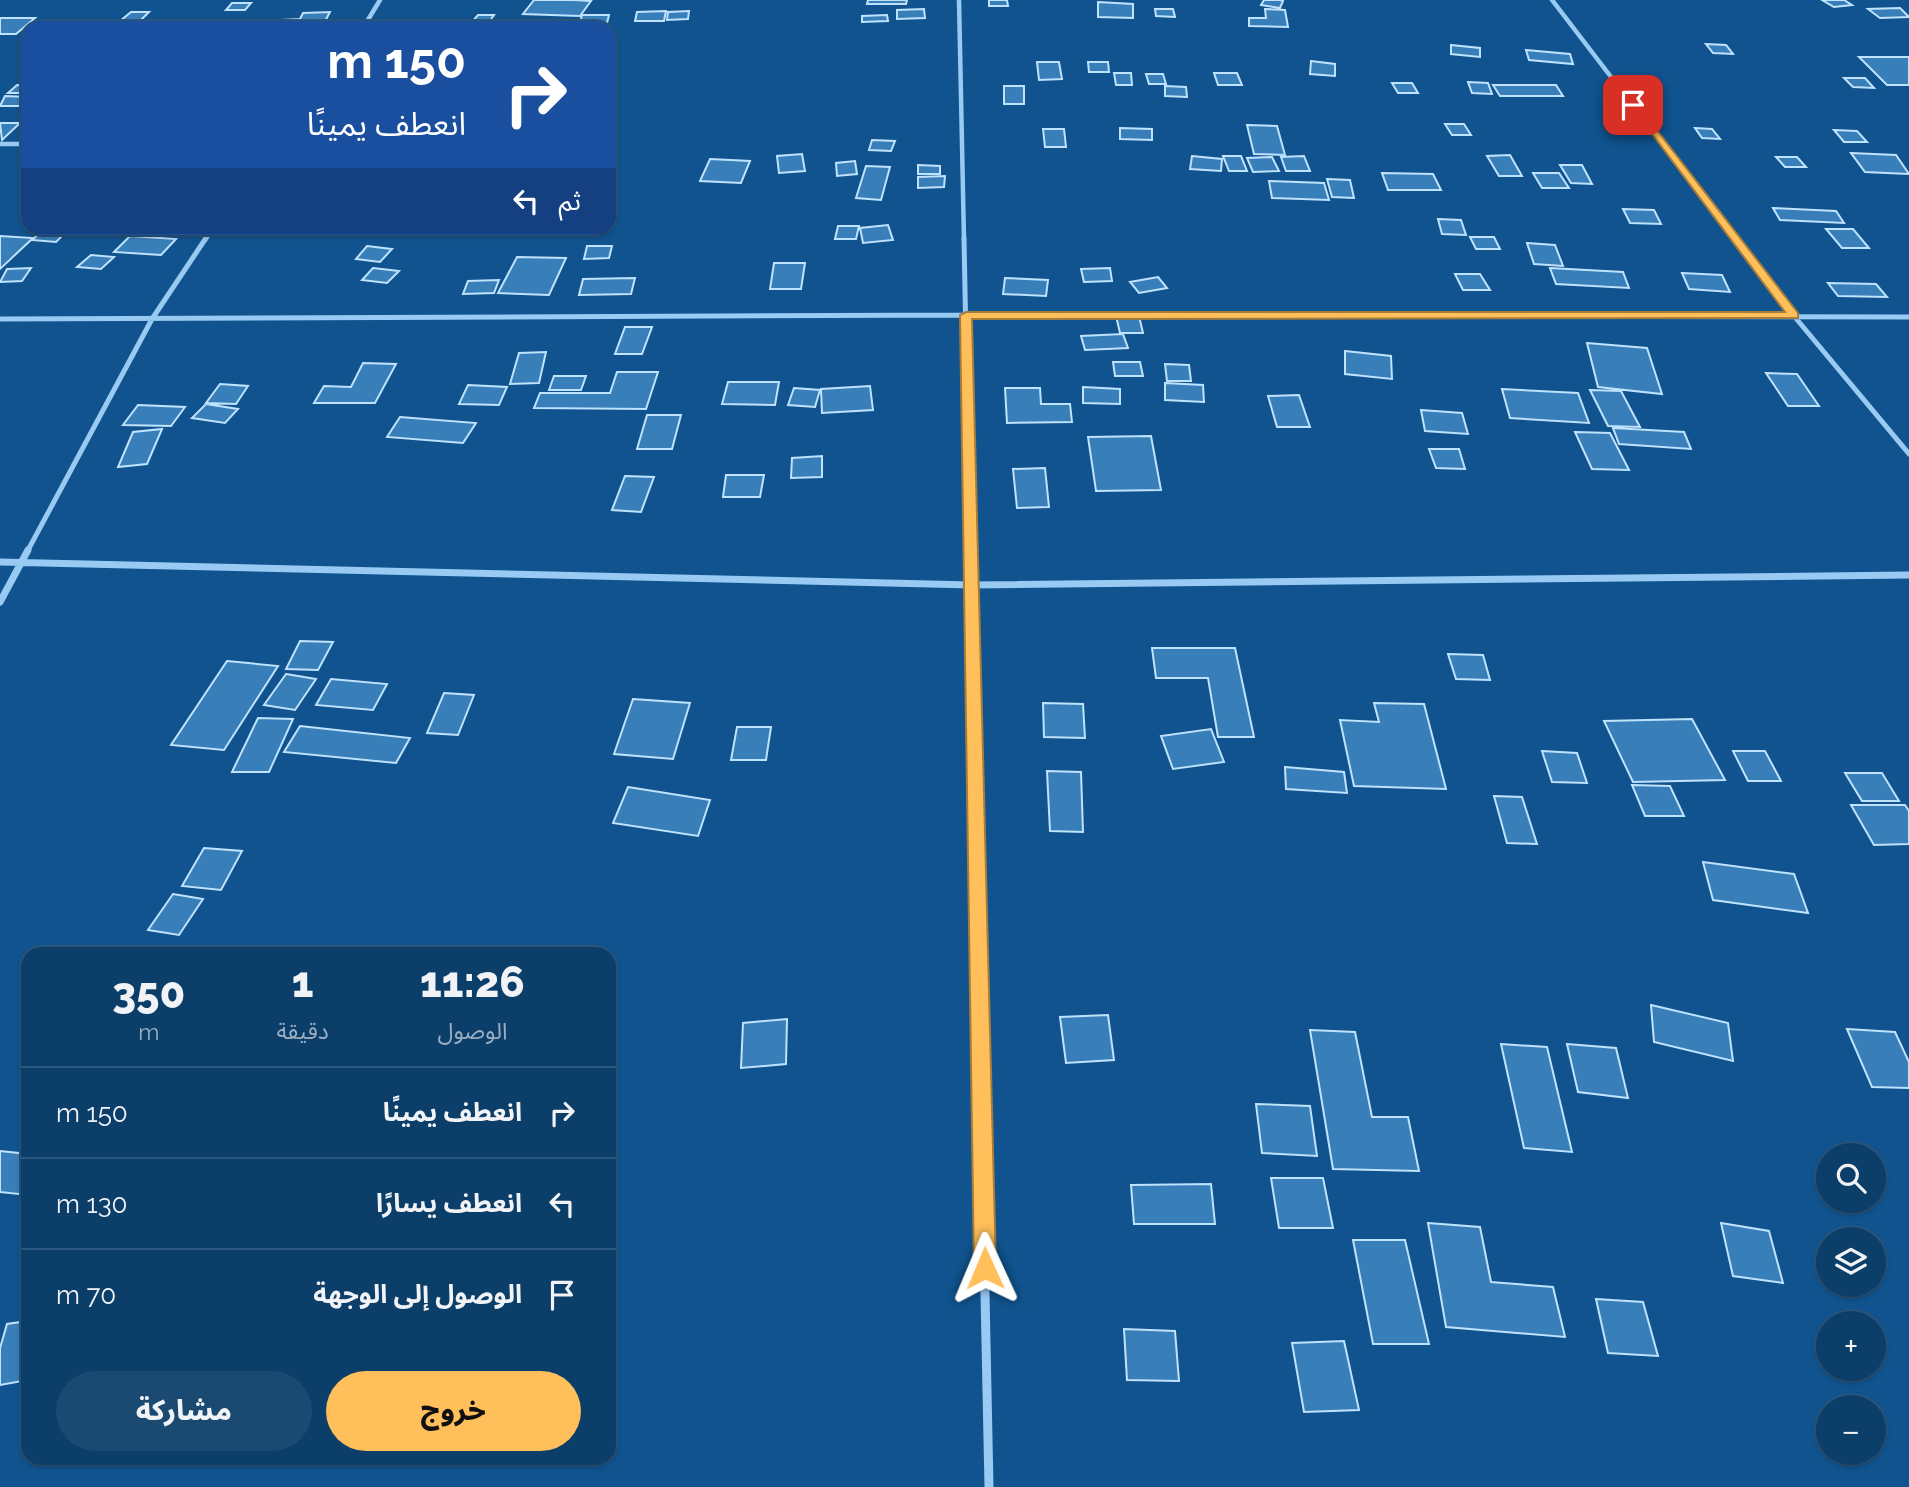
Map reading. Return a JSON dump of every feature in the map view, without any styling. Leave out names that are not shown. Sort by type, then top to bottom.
[{"type":"street","points":[[367,21],[380,0]]},
{"type":"street","points":[[959,0],[989,1487]]},
{"type":"street","points":[[1552,0],[1794,316],[1909,454]]},
{"type":"street","points":[[0,144],[21,144]]},
{"type":"street","points":[[0,602],[152,319],[208,235]]},
{"type":"street","points":[[0,320],[966,315],[1909,317]]},
{"type":"street","points":[[0,562],[972,585],[1909,575]]},
{"type":"building","points":[[534,0],[591,1],[580,16],[523,14]]},
{"type":"building","points":[[868,0],[907,0],[906,4],[867,4]]},
{"type":"building","points":[[989,0],[1007,0],[1008,6],[989,6]]},
{"type":"building","points":[[1264,0],[1283,1],[1280,8],[1261,5]]},
{"type":"building","points":[[1822,0],[1844,0],[1852,5],[1834,7]]},
{"type":"building","points":[[1098,2],[1133,4],[1133,18],[1098,17]]},
{"type":"building","points":[[232,3],[251,3],[245,10],[226,10]]},
{"type":"building","points":[[1900,8],[1909,17],[1880,18],[1868,9]]},
{"type":"building","points":[[924,9],[925,18],[897,19],[897,10]]},
{"type":"building","points":[[1155,9],[1173,9],[1175,17],[1156,16]]},
{"type":"building","points":[[1265,9],[1285,10],[1288,27],[1249,26],[1249,18],[1266,18]]},
{"type":"building","points":[[666,11],[664,21],[635,21],[637,12]]},
{"type":"building","points":[[689,11],[688,19],[667,20],[668,12]]},
{"type":"building","points":[[131,12],[149,12],[140,21],[120,21]]},
{"type":"building","points":[[330,12],[325,21],[262,21],[300,19],[303,13]]},
{"type":"building","points":[[478,15],[494,15],[490,21],[473,21]]},
{"type":"building","points":[[582,15],[609,15],[608,21],[580,21]]},
{"type":"building","points":[[887,15],[888,21],[862,22],[862,16]]},
{"type":"building","points":[[0,18],[35,18],[31,21],[21,21],[21,30],[16,34],[0,34]]},
{"type":"building","points":[[1706,44],[1726,45],[1733,54],[1713,53]]},
{"type":"building","points":[[1451,45],[1480,48],[1480,57],[1451,54]]},
{"type":"building","points":[[1526,50],[1570,54],[1573,64],[1529,60]]},
{"type":"building","points":[[1859,57],[1909,57],[1909,85],[1887,85]]},
{"type":"building","points":[[1311,61],[1335,64],[1335,76],[1310,74]]},
{"type":"building","points":[[1037,62],[1059,62],[1062,79],[1039,80]]},
{"type":"building","points":[[1088,62],[1108,62],[1109,72],[1089,72]]},
{"type":"building","points":[[1114,73],[1131,73],[1132,85],[1116,85]]},
{"type":"building","points":[[1214,73],[1237,73],[1242,85],[1218,85]]},
{"type":"building","points":[[1146,74],[1163,74],[1166,84],[1149,84]]},
{"type":"building","points":[[1844,78],[1865,78],[1874,88],[1853,87]]},
{"type":"building","points":[[1468,82],[1488,83],[1492,94],[1472,93]]},
{"type":"building","points":[[1392,83],[1412,83],[1418,93],[1398,93]]},
{"type":"building","points":[[17,85],[21,85],[21,93],[8,93]]},
{"type":"building","points":[[1493,85],[1556,85],[1563,96],[1500,96]]},
{"type":"building","points":[[1004,86],[1024,86],[1024,104],[1004,104]]},
{"type":"building","points":[[1165,86],[1186,87],[1187,97],[1165,96]]},
{"type":"building","points":[[5,96],[21,97],[21,106],[0,106]]},
{"type":"building","points":[[0,123],[20,123],[2,140]]},
{"type":"building","points":[[1445,124],[1464,124],[1471,135],[1452,135]]},
{"type":"building","points":[[1247,125],[1277,126],[1285,155],[1254,154]]},
{"type":"building","points":[[1120,128],[1152,129],[1152,140],[1120,139]]},
{"type":"building","points":[[1695,128],[1712,129],[1720,139],[1702,138]]},
{"type":"building","points":[[1043,129],[1064,129],[1066,147],[1045,147]]},
{"type":"building","points":[[1834,130],[1857,131],[1867,142],[1844,142]]},
{"type":"building","points":[[872,140],[895,141],[891,151],[869,150]]},
{"type":"building","points":[[1851,153],[1896,155],[1909,174],[1865,172]]},
{"type":"building","points":[[802,154],[805,171],[779,173],[777,156]]},
{"type":"building","points":[[1510,155],[1522,176],[1499,176],[1487,156]]},
{"type":"building","points":[[1192,156],[1222,159],[1221,171],[1190,169]]},
{"type":"building","points":[[1223,156],[1241,156],[1247,171],[1229,171]]},
{"type":"building","points":[[1304,156],[1310,171],[1286,171],[1281,157]]},
{"type":"building","points":[[1272,157],[1279,171],[1253,172],[1247,158]]},
{"type":"building","points":[[1776,157],[1797,157],[1806,167],[1785,167]]},
{"type":"building","points":[[710,159],[750,161],[741,183],[700,181]]},
{"type":"building","points":[[855,161],[857,174],[837,176],[836,163]]},
{"type":"building","points":[[918,165],[940,166],[940,174],[918,174]]},
{"type":"building","points":[[1560,165],[1582,165],[1592,184],[1571,183]]},
{"type":"building","points":[[866,166],[890,167],[881,200],[856,198]]},
{"type":"building","points":[[1382,173],[1433,174],[1441,190],[1388,190]]},
{"type":"building","points":[[1533,173],[1559,173],[1569,188],[1542,188]]},
{"type":"building","points":[[945,176],[944,187],[918,188],[918,177]]},
{"type":"building","points":[[1327,179],[1350,180],[1354,198],[1332,197]]},
{"type":"building","points":[[1269,181],[1324,183],[1329,200],[1272,198]]},
{"type":"building","points":[[1773,208],[1836,211],[1844,223],[1780,220]]},
{"type":"building","points":[[1623,209],[1654,210],[1661,224],[1630,223]]},
{"type":"building","points":[[1438,219],[1461,220],[1466,235],[1442,234]]},
{"type":"building","points":[[888,225],[893,240],[863,243],[860,228]]},
{"type":"building","points":[[838,226],[859,226],[856,239],[835,239]]},
{"type":"building","points":[[1826,229],[1853,229],[1869,248],[1842,248]]},
{"type":"building","points":[[38,235],[63,235],[56,242],[32,240]]},
{"type":"building","points":[[0,236],[33,238],[0,269]]},
{"type":"building","points":[[130,236],[176,239],[161,255],[114,252]]},
{"type":"building","points":[[1470,237],[1494,237],[1500,249],[1476,249]]},
{"type":"building","points":[[1527,243],[1555,245],[1563,266],[1534,264]]},
{"type":"building","points":[[367,246],[392,249],[380,262],[356,259]]},
{"type":"building","points":[[587,246],[612,246],[609,258],[584,259]]},
{"type":"building","points":[[91,255],[114,257],[101,269],[77,267]]},
{"type":"building","points":[[517,257],[566,258],[549,295],[498,293]]},
{"type":"building","points":[[774,263],[805,263],[801,289],[770,289]]},
{"type":"building","points":[[31,268],[22,281],[0,282],[7,269]]},
{"type":"building","points":[[373,268],[399,271],[387,283],[362,280]]},
{"type":"building","points":[[1110,268],[1112,281],[1084,282],[1081,269]]},
{"type":"building","points":[[1550,268],[1623,272],[1629,288],[1556,284]]},
{"type":"building","points":[[1682,273],[1722,275],[1730,292],[1689,289]]},
{"type":"building","points":[[1455,274],[1480,274],[1490,290],[1463,290]]},
{"type":"building","points":[[1158,277],[1167,288],[1139,293],[1130,282]]},
{"type":"building","points":[[635,278],[631,294],[579,295],[583,279]]},
{"type":"building","points":[[1005,278],[1048,280],[1046,296],[1003,294]]},
{"type":"building","points":[[499,280],[494,293],[463,294],[468,281]]},
{"type":"building","points":[[1828,283],[1876,284],[1887,297],[1838,296]]},
{"type":"building","points":[[1116,316],[1139,316],[1143,333],[1120,333]]},
{"type":"building","points":[[625,327],[652,327],[642,354],[615,354]]},
{"type":"building","points":[[1123,334],[1128,348],[1085,350],[1081,336]]},
{"type":"building","points":[[1587,343],[1647,348],[1662,394],[1598,387]]},
{"type":"building","points":[[1345,351],[1391,356],[1392,379],[1345,374]]},
{"type":"building","points":[[546,352],[539,383],[510,384],[519,353]]},
{"type":"building","points":[[1113,362],[1140,362],[1143,376],[1115,376]]},
{"type":"building","points":[[363,363],[396,364],[375,403],[314,403],[324,386],[351,387]]},
{"type":"building","points":[[1165,364],[1189,365],[1191,381],[1167,381]]},
{"type":"building","points":[[617,372],[658,372],[646,409],[534,408],[540,393],[610,393]]},
{"type":"building","points":[[1766,373],[1797,374],[1819,406],[1788,406]]},
{"type":"building","points":[[554,376],[586,376],[581,390],[549,390]]},
{"type":"building","points":[[728,382],[779,382],[775,405],[722,404]]},
{"type":"building","points":[[1165,383],[1203,385],[1204,402],[1165,400]]},
{"type":"building","points":[[220,384],[248,386],[236,404],[206,403]]},
{"type":"building","points":[[468,385],[507,387],[499,405],[459,404]]},
{"type":"building","points":[[870,386],[873,410],[822,413],[821,389]]},
{"type":"building","points":[[1083,387],[1120,389],[1120,404],[1083,403]]},
{"type":"building","points":[[794,388],[820,390],[815,407],[788,405]]},
{"type":"building","points":[[1005,388],[1040,388],[1041,404],[1070,404],[1072,422],[1007,423]]},
{"type":"building","points":[[1502,389],[1578,393],[1589,423],[1510,418]]},
{"type":"building","points":[[1590,390],[1621,391],[1640,427],[1608,426]]},
{"type":"building","points":[[1299,395],[1310,427],[1277,427],[1268,396]]},
{"type":"building","points":[[206,404],[238,409],[225,423],[192,418]]},
{"type":"building","points":[[138,405],[185,407],[171,426],[123,425]]},
{"type":"building","points":[[1421,410],[1462,413],[1468,434],[1425,431]]},
{"type":"building","points":[[647,415],[681,415],[672,449],[637,449]]},
{"type":"building","points":[[400,417],[476,423],[463,443],[387,437]]},
{"type":"building","points":[[1613,428],[1684,432],[1691,449],[1619,444]]},
{"type":"building","points":[[162,429],[147,464],[118,467],[133,432]]},
{"type":"building","points":[[1575,432],[1610,433],[1629,470],[1592,469]]},
{"type":"building","points":[[1151,436],[1161,490],[1096,491],[1088,437]]},
{"type":"building","points":[[1429,449],[1459,449],[1465,469],[1436,468]]},
{"type":"building","points":[[822,456],[822,477],[791,478],[792,458]]},
{"type":"building","points":[[1045,468],[1049,507],[1017,508],[1013,469]]},
{"type":"building","points":[[726,475],[764,475],[760,497],[723,497]]},
{"type":"building","points":[[625,476],[654,477],[641,512],[612,510]]},
{"type":"building","points":[[300,641],[333,642],[318,670],[286,669]]},
{"type":"building","points":[[1152,648],[1235,648],[1254,737],[1218,737],[1208,678],[1156,678]]},
{"type":"building","points":[[1448,654],[1483,655],[1490,680],[1456,679]]},
{"type":"building","points":[[227,661],[278,666],[224,750],[171,745]]},
{"type":"building","points":[[286,674],[316,679],[295,710],[264,705]]},
{"type":"building","points":[[331,679],[387,684],[373,710],[316,705]]},
{"type":"building","points":[[444,693],[474,695],[458,735],[427,733]]},
{"type":"building","points":[[633,699],[690,703],[673,759],[614,754]]},
{"type":"building","points":[[1043,703],[1083,704],[1085,738],[1044,737]]},
{"type":"building","points":[[1374,703],[1424,704],[1446,789],[1354,786],[1340,720],[1379,722]]},
{"type":"building","points":[[258,718],[293,719],[269,772],[232,772]]},
{"type":"building","points":[[1692,719],[1725,780],[1633,782],[1604,721]]},
{"type":"building","points":[[300,726],[410,738],[396,763],[284,752]]},
{"type":"building","points":[[737,727],[771,727],[766,760],[731,760]]},
{"type":"building","points":[[1211,729],[1224,762],[1173,769],[1161,736]]},
{"type":"building","points":[[1542,751],[1577,753],[1587,783],[1552,782]]},
{"type":"building","points":[[1733,751],[1765,751],[1781,781],[1748,781]]},
{"type":"building","points":[[1285,767],[1344,772],[1347,793],[1286,789]]},
{"type":"building","points":[[1047,771],[1081,772],[1083,832],[1050,831]]},
{"type":"building","points":[[1845,773],[1882,773],[1899,801],[1862,801]]},
{"type":"building","points":[[1632,785],[1670,786],[1684,816],[1645,816]]},
{"type":"building","points":[[628,787],[710,800],[698,836],[613,823]]},
{"type":"building","points":[[1494,796],[1522,797],[1537,844],[1507,843]]},
{"type":"building","points":[[1851,805],[1905,805],[1909,811],[1909,844],[1874,845]]},
{"type":"building","points":[[204,848],[242,851],[221,890],[182,886]]},
{"type":"building","points":[[1703,862],[1794,874],[1808,913],[1713,900]]},
{"type":"building","points":[[173,894],[203,899],[179,935],[148,930]]},
{"type":"building","points":[[1651,1005],[1728,1023],[1733,1061],[1654,1042]]},
{"type":"building","points":[[1108,1015],[1114,1060],[1066,1063],[1060,1017]]},
{"type":"building","points":[[787,1019],[786,1064],[741,1068],[743,1023]]},
{"type":"building","points":[[1847,1029],[1895,1032],[1909,1062],[1909,1088],[1872,1087]]},
{"type":"building","points":[[1310,1030],[1355,1032],[1372,1117],[1408,1117],[1419,1171],[1333,1169]]},
{"type":"building","points":[[1501,1044],[1547,1047],[1572,1152],[1524,1148]]},
{"type":"building","points":[[1567,1044],[1616,1048],[1628,1098],[1578,1092]]},
{"type":"building","points":[[1256,1104],[1310,1106],[1317,1156],[1262,1153]]},
{"type":"building","points":[[0,1151],[21,1153],[21,1194],[0,1192]]},
{"type":"building","points":[[1271,1178],[1323,1178],[1333,1228],[1279,1228]]},
{"type":"building","points":[[1211,1184],[1215,1224],[1134,1224],[1131,1185]]},
{"type":"building","points":[[1428,1223],[1480,1227],[1491,1282],[1553,1287],[1565,1337],[1446,1327]]},
{"type":"building","points":[[1721,1223],[1769,1231],[1783,1283],[1733,1276]]},
{"type":"building","points":[[1353,1240],[1405,1240],[1429,1344],[1373,1344]]},
{"type":"building","points":[[1596,1299],[1643,1302],[1658,1356],[1608,1353]]},
{"type":"building","points":[[21,1322],[21,1381],[0,1385],[0,1348],[7,1324]]},
{"type":"building","points":[[1124,1329],[1175,1331],[1179,1381],[1127,1380]]},
{"type":"building","points":[[1344,1341],[1359,1410],[1304,1412],[1292,1343]]},
{"type":"route","points":[[985,1268],[966,315],[1794,316],[1633,105]]}]
